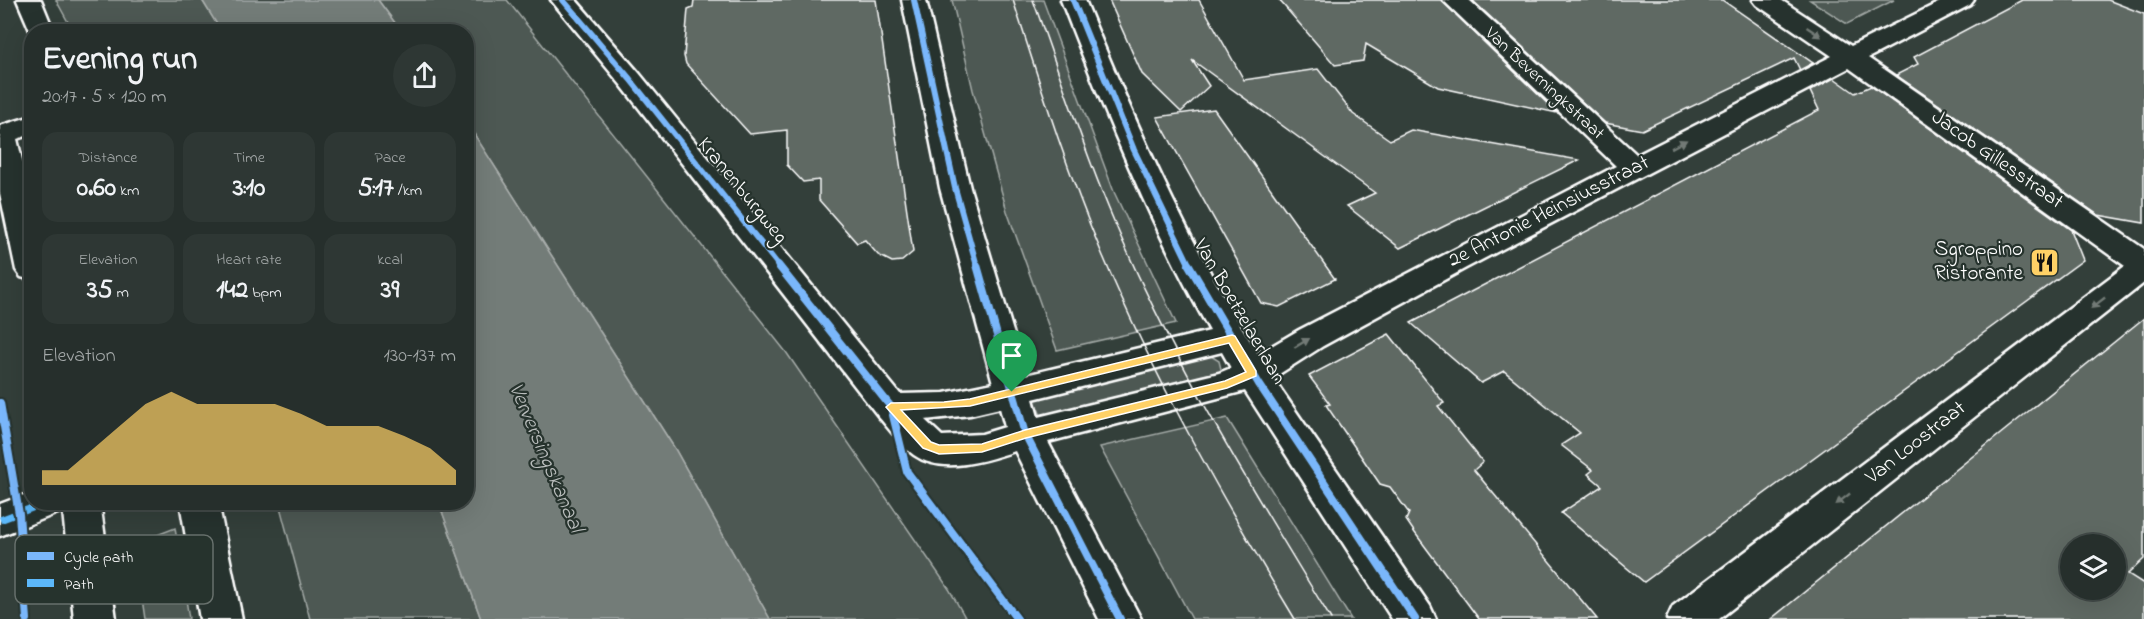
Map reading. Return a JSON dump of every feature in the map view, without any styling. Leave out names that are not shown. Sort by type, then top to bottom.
[{"type":"street","points":[[29,0],[39,24]]},
{"type":"street","name":"Kranenburgweg","points":[[563,0],[630,79],[891,407],[927,445],[939,450],[982,448],[1025,434],[1227,384],[1252,374]]},
{"type":"street","points":[[914,0],[955,188],[1025,434],[1120,619]]},
{"type":"street","name":"Van Boetzelaerlaan","points":[[1073,0],[1135,156],[1176,240],[1252,374],[1415,619]]},
{"type":"street","name":"Van Beverningkstraat","points":[[1455,0],[1634,168]]},
{"type":"street","name":"Jacob Gillesstraat","points":[[1765,0],[1850,57],[2144,266]]},
{"type":"street","name":"2e Antonie Heinsiusstraat","points":[[1252,374],[1321,332],[1962,0]]},
{"type":"street","points":[[24,127],[1,136],[24,235]]},
{"type":"street","name":"Van Loostraat","points":[[1688,619],[2144,266]]},
{"type":"street","points":[[891,407],[952,405],[1232,338]]},
{"type":"street","points":[[0,520],[27,510]]},
{"type":"street","points":[[82,510],[85,535]]},
{"type":"street","points":[[201,510],[205,535]]},
{"type":"street","points":[[213,576],[221,619]]},
{"type":"street","points":[[93,604],[95,619]]},
{"type":"shaded area","points":[[56,0],[202,0],[217,24],[69,24]]},
{"type":"shaded area","points":[[378,0],[507,0],[786,352],[949,589],[966,619],[770,619],[675,449],[474,134],[474,24],[396,24]]},
{"type":"shaded area","points":[[952,0],[1043,0],[1114,192],[1176,323],[1057,350],[1007,211],[973,90]]},
{"type":"shaded area","points":[[1810,0],[1894,0],[1847,24]]},
{"type":"shaded area","points":[[1202,355],[1211,356],[1219,361],[1222,373],[1042,418],[1035,401],[1039,394]]},
{"type":"shaded area","points":[[1227,418],[1351,619],[1192,619],[1100,447]]},
{"type":"shaded area","points":[[281,510],[442,510],[481,619],[310,619]]},
{"type":"shaded area","points":[[175,528],[176,535],[157,535]]},
{"type":"shaded area","points":[[143,604],[187,604],[189,619],[145,619]]},
{"type":"water","points":[[202,0],[378,0],[396,24],[217,24]]},
{"type":"water","name":"Verversingskanaal","points":[[474,134],[675,449],[770,619],[481,619],[442,510],[474,510]]},
{"type":"building","points":[[694,0],[876,0],[913,252],[902,261],[892,262],[878,255],[865,240],[857,243],[819,200],[819,180],[803,182],[787,165],[787,130],[750,134],[686,64],[684,56],[688,9],[693,7]]},
{"type":"building","points":[[1109,0],[1199,0],[1244,80],[1318,69],[1353,114],[1390,140],[1411,130],[1579,160],[1400,248],[1347,206],[1375,193],[1192,60],[1209,86],[1181,112],[1142,74]]},
{"type":"building","points":[[1279,0],[1441,0],[1557,113],[1438,87],[1366,44],[1363,61],[1335,65]]},
{"type":"building","points":[[1472,0],[1722,0],[1813,63],[1800,70],[1794,58],[1642,130],[1605,123]]},
{"type":"building","points":[[2022,0],[2108,0],[2144,14],[2144,223],[2098,215],[1896,75],[1918,64],[1914,57]]},
{"type":"building","points":[[1834,78],[1855,93],[1871,86],[2071,230],[2083,260],[1644,582],[1561,513],[1602,486],[1588,474],[1593,470],[1561,445],[1580,433],[1504,371],[1481,383],[1411,323],[1819,110],[1810,91]]},
{"type":"building","points":[[1214,109],[1335,279],[1279,307],[1261,303],[1157,117]]},
{"type":"building","points":[[2144,318],[2144,559],[2128,574],[2144,584],[2144,619],[1771,619]]},
{"type":"building","points":[[1389,334],[1444,403],[1438,406],[1483,462],[1474,470],[1597,619],[1479,619],[1415,533],[1406,520],[1409,513],[1390,487],[1380,484],[1326,405],[1330,404],[1309,376]]},
{"type":"tram line","points":[[1013,0],[1076,188],[1121,297],[1191,438],[1295,619]]},
{"type":"tram line","points":[[1033,0],[1092,166],[1137,273],[1215,424],[1331,619]]},
{"type":"marked path","points":[[0,520],[27,510]]},
{"type":"cycle path","points":[[563,0],[630,79],[891,407],[907,472],[1017,619]]},
{"type":"cycle path","points":[[914,0],[955,188],[1025,434],[1120,619]]},
{"type":"cycle path","points":[[1073,0],[1147,180],[1201,288],[1289,432],[1415,619]]},
{"type":"cycle path","points":[[0,403],[21,535]]},
{"type":"cycle path","points":[[26,604],[27,619]]},
{"type":"place","name":"Sgroppino Ristorante","points":[[2044,262]]},
{"type":"route","points":[[1232,338],[1252,374],[1227,384],[1025,434],[982,448],[939,450],[927,445],[891,407],[944,406],[1012,392],[1232,338]]}]
